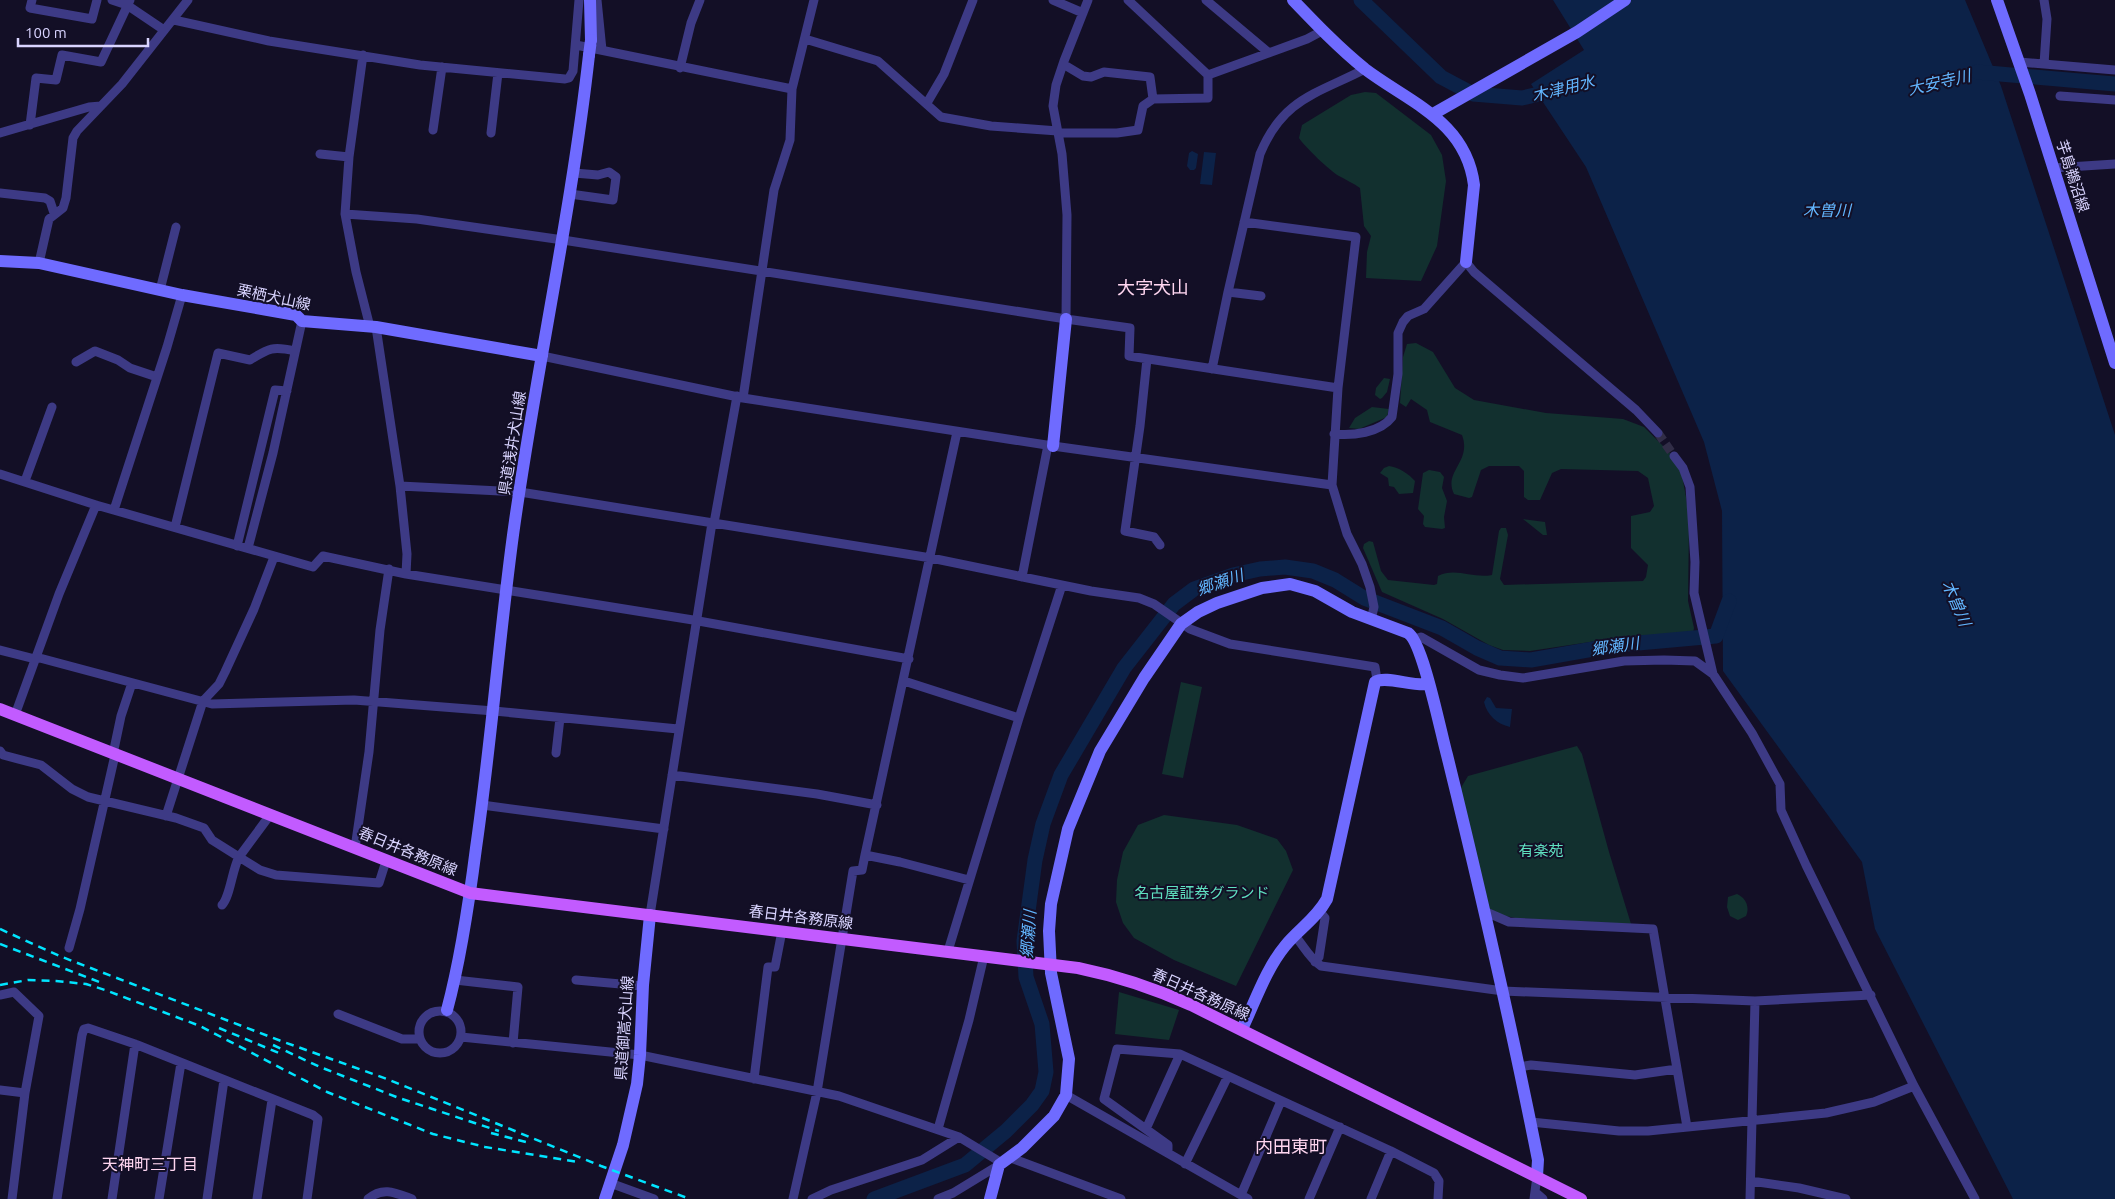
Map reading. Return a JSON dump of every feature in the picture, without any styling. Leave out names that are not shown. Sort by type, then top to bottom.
[{"type":"main road","name":"春日井各務原線","points":[[0,709],[470,893],[948,951],[1103,973],[1148,987],[1191,1004],[1581,1199]]},
{"type":"street","points":[[32,0],[30,8],[92,19],[97,0]]},
{"type":"street","points":[[112,0],[129,3],[164,30]]},
{"type":"street","points":[[39,263],[49,219],[54,213],[63,208],[66,198],[73,138],[77,131],[122,84],[188,0]]},
{"type":"street","points":[[174,20],[269,41],[442,67],[569,78],[574,71],[579,0]]},
{"type":"street","name":"県道浅井犬山線","points":[[447,1010],[455,980],[470,893],[520,492],[574,173],[591,39],[590,0]]},
{"type":"street","points":[[597,0],[602,50]]},
{"type":"street","points":[[600,16],[602,0]]},
{"type":"street","points":[[680,68],[691,23],[700,0]]},
{"type":"street","points":[[650,915],[678,729],[713,523],[740,397],[774,190],[790,140],[792,89],[814,0]]},
{"type":"street","points":[[927,103],[944,74],[973,0]]},
{"type":"street","points":[[1053,0],[1083,13]]},
{"type":"street","points":[[1022,576],[1050,445],[1066,320],[1068,215],[1059,132],[1053,106],[1062,64],[1088,0]]},
{"type":"street","points":[[805,39],[878,61],[941,117],[1010,128],[1059,132],[1117,133],[1138,130],[1140,112],[1143,106],[1154,99],[1208,98],[1208,75],[1200,65],[1163,34],[1128,0]]},
{"type":"street","points":[[1206,0],[1269,53]]},
{"type":"street","points":[[1293,0],[1322,31],[1365,69],[1433,114],[1447,127],[1461,146],[1472,175],[1473,194],[1466,262],[1424,309],[1408,316],[1403,322],[1398,333],[1398,374],[1390,421],[1372,430],[1354,435],[1334,434]]},
{"type":"street","points":[[1433,114],[1577,32],[1625,0]]},
{"type":"street","name":"芋島鵜沼線","points":[[1997,0],[2030,94],[2115,363]]},
{"type":"street","points":[[2044,0],[2048,20],[2044,64]]},
{"type":"street","points":[[30,125],[36,78],[56,80],[62,55],[101,62],[129,3]]},
{"type":"street","points":[[1208,75],[1307,39],[1322,31]]},
{"type":"street","points":[[576,45],[680,68],[792,89]]},
{"type":"street","points":[[363,55],[349,157],[345,214],[356,272],[373,327],[400,486],[407,554],[406,574]]},
{"type":"street","points":[[1062,64],[1084,76],[1091,77],[1104,72],[1150,77],[1154,99]]},
{"type":"street","points":[[2019,65],[2044,64],[2115,70]]},
{"type":"street","points":[[433,130],[442,67]]},
{"type":"street","points":[[1212,369],[1260,154],[1268,134],[1277,121],[1307,96],[1365,69]]},
{"type":"street","points":[[491,133],[498,73]]},
{"type":"street","points":[[2060,96],[2115,100]]},
{"type":"street","points":[[0,133],[88,107],[101,106]]},
{"type":"street","points":[[320,154],[349,157]]},
{"type":"street","points":[[2053,168],[2115,164]]},
{"type":"street","points":[[570,194],[613,200],[616,177],[609,172],[598,175],[574,173]]},
{"type":"street","points":[[0,193],[45,198],[50,201],[54,213]]},
{"type":"street","points":[[345,214],[417,219],[563,240],[1066,320],[1130,328],[1129,356],[1338,388]]},
{"type":"street","points":[[1244,222],[1356,237],[1338,388],[1332,485],[1347,534],[1362,564],[1370,587],[1374,607],[1371,620]]},
{"type":"street","points":[[160,290],[176,227]]},
{"type":"street","name":"栗栖犬山線","points":[[0,261],[39,263],[182,295],[296,315],[302,321],[373,327],[542,356]]},
{"type":"street","points":[[1466,262],[1474,272],[1636,410],[1658,433]]},
{"type":"street","points":[[1228,292],[1261,296]]},
{"type":"street","points":[[114,510],[182,295]]},
{"type":"street","points":[[248,548],[287,391],[302,321]]},
{"type":"street","points":[[175,527],[218,353],[250,360],[268,348],[296,351]]},
{"type":"street","points":[[76,362],[95,351],[118,360],[130,368],[157,377]]},
{"type":"street","points":[[542,356],[740,397],[957,432],[1332,485]]},
{"type":"street","points":[[1147,359],[1136,458],[1125,531],[1154,537],[1160,545]]},
{"type":"street","points":[[237,546],[275,390],[287,391]]},
{"type":"street","points":[[25,481],[52,407]]},
{"type":"street","points":[[793,1199],[817,1092],[853,871],[862,870],[957,432]]},
{"type":"street","points":[[1674,456],[1683,468],[1690,487],[1694,594],[1713,674],[1752,733],[1780,784],[1780,810],[1914,1086],[1975,1199]]},
{"type":"street","points":[[0,474],[96,505],[313,567],[323,556],[406,574],[696,621],[909,659]]},
{"type":"street","points":[[400,486],[520,492],[931,558],[1062,585],[1124,594],[1154,604],[1178,622],[1202,634],[1230,644],[1375,667],[1377,680],[1373,685],[1330,889],[1320,912],[1294,936],[1274,963],[1242,1029]]},
{"type":"street","points":[[14,715],[96,505]]},
{"type":"street","points":[[166,816],[203,701],[218,684],[225,672],[254,609],[274,557]]},
{"type":"street","points":[[354,848],[369,752],[372,702],[389,569]]},
{"type":"street","points":[[1011,1158],[1054,1116],[1066,1096],[1069,1059],[1044,964],[1051,904],[1068,829],[1100,751],[1178,622],[1217,603],[1281,584],[1298,585],[1315,591],[1352,612],[1408,633],[1415,639],[1429,684],[1486,912],[1538,1160],[1534,1196],[1543,1199]]},
{"type":"street","points":[[948,951],[1019,718],[1062,585]]},
{"type":"street","points":[[1415,639],[1421,637],[1479,670],[1523,678],[1624,661],[1664,660],[1695,661],[1713,674]]},
{"type":"street","points":[[0,650],[225,705],[318,700],[372,702],[494,711],[678,729]]},
{"type":"street","points":[[1377,680],[1420,686],[1429,684]]},
{"type":"street","points":[[904,681],[1019,718]]},
{"type":"street","points":[[69,948],[80,909],[121,716],[132,683]]},
{"type":"street","points":[[556,753],[560,718]]},
{"type":"street","points":[[0,751],[3,755],[41,765],[72,790],[103,802],[166,816],[204,828],[212,840],[260,870],[276,875],[379,883],[386,861]]},
{"type":"street","points":[[672,774],[816,794],[877,805]]},
{"type":"street","points":[[482,805],[664,829]]},
{"type":"street","points":[[222,905],[226,900],[234,866],[270,815]]},
{"type":"street","points":[[865,855],[969,880]]},
{"type":"street","points":[[1315,962],[1319,957],[1325,918],[1320,912]]},
{"type":"street","points":[[1486,912],[1509,922],[1653,928],[1688,1127]]},
{"type":"street","name":"県道御嵩犬山線","points":[[605,1199],[623,1145],[637,1084],[643,986],[650,915]]},
{"type":"street","points":[[754,1079],[768,967],[775,967],[782,931]]},
{"type":"street","points":[[1294,936],[1315,962],[1320,966],[1331,969],[1503,991],[1755,1001],[1871,995]]},
{"type":"street","points":[[938,1129],[969,1020],[984,956]]},
{"type":"street","points":[[455,980],[518,987],[513,1043]]},
{"type":"street","points":[[576,980],[643,986]]},
{"type":"street","points":[[0,995],[14,992],[39,1016],[26,1093],[12,1199]]},
{"type":"street","points":[[1750,1199],[1755,1001]]},
{"type":"street","points":[[437,1010],[447,1010],[454,1016],[460,1026],[461,1037],[457,1046],[450,1051],[440,1054],[430,1051],[421,1044],[419,1033],[422,1022],[428,1015],[437,1010]]},
{"type":"street","points":[[338,1014],[402,1039],[420,1039]]},
{"type":"street","points":[[57,1199],[82,1035],[84,1030],[93,1029],[313,1115],[318,1119],[306,1199]]},
{"type":"street","points":[[461,1037],[640,1055],[839,1096],[959,1137],[996,1161]]},
{"type":"street","points":[[112,1199],[135,1044]]},
{"type":"street","points":[[1168,1153],[1168,1145],[1104,1100],[1117,1049],[1180,1054],[1391,1151],[1434,1173],[1439,1181],[1438,1199]]},
{"type":"street","points":[[1146,1129],[1180,1054]]},
{"type":"street","points":[[159,1199],[181,1063]]},
{"type":"street","points":[[1519,1067],[1531,1065],[1635,1075],[1677,1069]]},
{"type":"street","points":[[1185,1164],[1228,1076]]},
{"type":"street","points":[[207,1199],[224,1080]]},
{"type":"street","points":[[1531,1122],[1618,1131],[1648,1131],[1850,1109],[1914,1086]]},
{"type":"street","points":[[0,1090],[26,1093]]},
{"type":"street","points":[[1066,1096],[1245,1197],[1281,1101]]},
{"type":"street","points":[[256,1199],[272,1100]]},
{"type":"street","points":[[1309,1199],[1340,1128]]},
{"type":"street","points":[[812,1199],[831,1190],[922,1160],[959,1137]]},
{"type":"street","points":[[1371,1199],[1391,1151]]},
{"type":"street","points":[[938,1199],[954,1192],[996,1161],[1011,1158],[1121,1199]]},
{"type":"street","points":[[990,1199],[996,1161]]},
{"type":"street","points":[[1751,1181],[1799,1188],[1846,1199]]},
{"type":"street","points":[[610,1183],[654,1199]]},
{"type":"street","points":[[368,1199],[380,1191],[412,1199]]},
{"type":"green space","points":[[1365,92],[1376,93],[1431,135],[1442,155],[1446,181],[1437,246],[1421,281],[1366,278],[1367,252],[1371,236],[1364,226],[1360,188],[1330,169],[1299,138],[1302,125],[1351,95]]},
{"type":"green space","points":[[1416,343],[1433,352],[1455,388],[1474,400],[1546,413],[1623,419],[1644,427],[1670,453],[1681,470],[1686,497],[1689,523],[1688,601],[1694,628],[1693,633],[1630,636],[1530,651],[1503,650],[1489,645],[1443,619],[1382,592],[1363,548],[1364,544],[1369,541],[1373,542],[1381,571],[1388,580],[1434,585],[1437,584],[1438,576],[1445,574],[1492,575],[1501,528],[1506,528],[1508,535],[1500,579],[1504,585],[1643,581],[1646,577],[1648,565],[1631,548],[1631,516],[1650,512],[1654,506],[1648,478],[1638,471],[1561,469],[1552,473],[1540,500],[1528,500],[1524,497],[1524,471],[1519,466],[1489,466],[1481,470],[1472,497],[1454,494],[1452,479],[1463,452],[1462,435],[1430,422],[1427,410],[1411,399],[1406,407],[1400,403],[1403,357],[1407,344]]},
{"type":"green space","points":[[1384,378],[1390,379],[1387,392],[1380,399],[1375,395],[1376,388]]},
{"type":"green space","points":[[1372,407],[1389,409],[1387,417],[1359,429],[1349,428],[1355,418]]},
{"type":"green space","points":[[1389,466],[1403,471],[1415,481],[1413,493],[1399,494],[1394,487],[1389,486],[1388,478],[1380,473]]},
{"type":"green space","points":[[1429,470],[1440,472],[1444,477],[1442,488],[1447,501],[1444,517],[1445,528],[1442,529],[1425,527],[1423,524],[1424,516],[1418,509],[1423,473]]},
{"type":"green space","points":[[1523,519],[1545,522],[1547,535],[1543,535]]},
{"type":"green space","points":[[1181,682],[1202,687],[1183,778],[1162,774]]},
{"type":"green space","name":"有楽苑","points":[[1577,746],[1582,754],[1631,924],[1516,918],[1500,915],[1488,908],[1459,791],[1468,776]]},
{"type":"green space","name":"名古屋証券グランド","points":[[1164,815],[1237,825],[1277,839],[1286,851],[1293,870],[1236,986],[1174,960],[1134,938],[1123,923],[1116,902],[1117,880],[1123,852],[1138,825]]},
{"type":"green space","points":[[1737,894],[1745,900],[1748,909],[1746,916],[1738,920],[1730,916],[1727,907],[1728,897]]},
{"type":"green space","points":[[1119,992],[1179,1010],[1169,1040],[1115,1034]]},
{"type":"water","name":"木曽川","points":[[1553,0],[1965,0],[2001,86],[2115,435],[2115,1199],[2013,1199],[1875,929],[1862,862],[1723,671],[1722,511],[1704,442],[1586,167],[1531,84],[1584,50]]},
{"type":"water","points":[[1192,151],[1198,154],[1196,168],[1190,170],[1187,166],[1189,153]]},
{"type":"water","points":[[1204,152],[1216,153],[1212,185],[1200,184]]},
{"type":"water","points":[[1487,697],[1490,698],[1496,708],[1512,709],[1510,727],[1505,726],[1490,715],[1484,702]]},
{"type":"waterway","name":"木津用水","points":[[1361,0],[1441,77],[1473,94],[1522,98],[1557,90]]},
{"type":"waterway","name":"大安寺川","points":[[1977,72],[2115,84]]},
{"type":"waterway","name":"郷瀬川","points":[[874,1199],[965,1165],[1006,1131],[1032,1105],[1042,1091],[1046,1072],[1042,1024],[1026,977],[1024,941],[1035,860],[1043,824],[1061,775],[1124,668],[1174,604],[1194,589],[1233,575],[1260,569],[1285,567],[1313,571],[1335,580],[1364,598],[1442,628],[1477,648],[1500,658],[1531,660],[1616,645],[1716,636],[1729,601]]},
{"type":"tunnel","points":[[1658,433],[1674,456]]},
{"type":"railway","points":[[0,929],[62,957],[281,1041],[387,1079],[601,1166],[690,1199]]},
{"type":"railway","points":[[0,944],[102,983]]},
{"type":"railway","points":[[0,985],[28,980],[86,984],[200,1026],[327,1092],[433,1134],[485,1147],[578,1162]]},
{"type":"railway","points":[[219,1028],[279,1053]]},
{"type":"railway","points":[[273,1045],[320,1067],[399,1098],[499,1131]]},
{"type":"railway","points":[[491,1133],[530,1143]]},
{"type":"district","name":"大字犬山","points":[[1153,287]]},
{"type":"district","name":"内田東町","points":[[1291,1146]]},
{"type":"district","name":"天神町三丁目","points":[[150,1164]]}]
